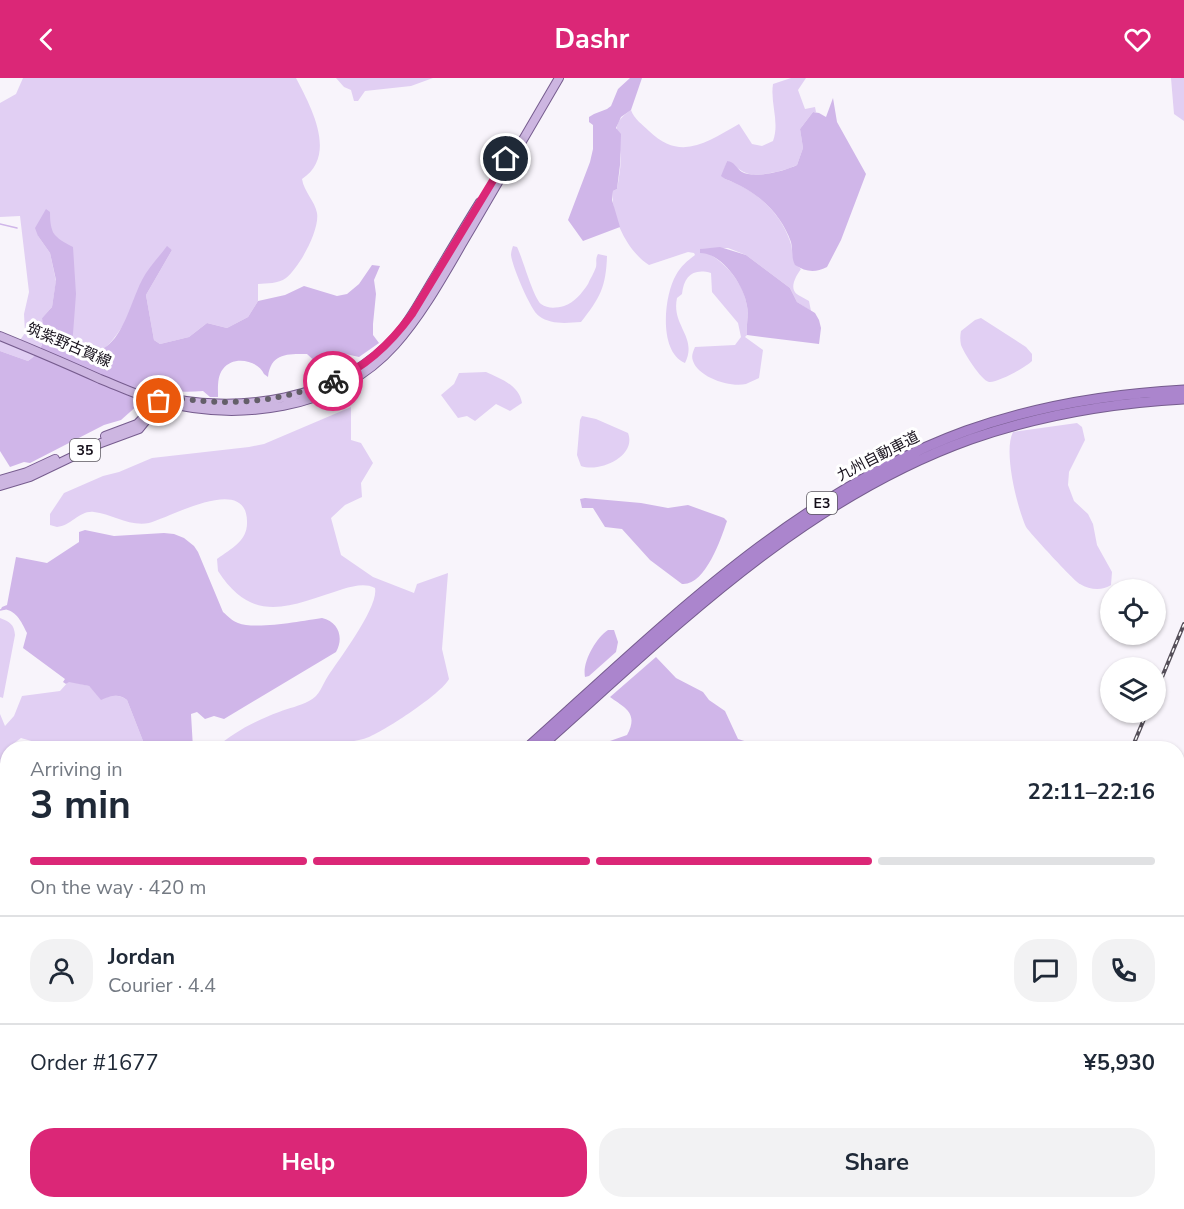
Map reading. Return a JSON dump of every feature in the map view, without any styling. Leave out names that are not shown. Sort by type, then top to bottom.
[{"type":"highway","name":"九州自動車道","points":[[535,741],[720,577],[785,528],[860,480],[934,444],[1028,412],[1107,396],[1184,390]]},
{"type":"highway","name":"九州自動車道","points":[[547,741],[726,583],[781,542],[864,488],[969,440],[1030,421],[1108,406],[1184,399]]},
{"type":"main road","name":"筑紫野古賀線","points":[[158,399],[236,403],[277,399],[301,394],[359,368],[398,334],[412,314],[553,78]]},
{"type":"main road","name":"筑紫野古賀線","points":[[0,336],[142,393],[191,408],[229,411],[292,404],[336,389],[360,374],[393,348],[417,317],[560,78]]},
{"type":"main road","name":"筑紫野古賀線","points":[[0,330],[32,347]]},
{"type":"main road","name":"35","points":[[0,480],[27,472],[94,440],[137,424],[158,399]]},
{"type":"main road","name":"35","points":[[0,486],[30,477],[101,443],[139,429],[148,420],[158,399]]},
{"type":"shaded area","points":[[23,78],[296,78],[314,116],[320,144],[313,169],[302,179],[316,209],[317,220],[308,248],[297,266],[283,280],[258,284],[258,301],[248,317],[227,328],[207,323],[189,337],[160,344],[154,340],[146,295],[172,250],[167,247],[119,332],[103,349],[83,351],[72,347],[73,322],[57,239],[50,227],[50,212],[38,236],[50,253],[56,281],[52,307],[42,318],[41,347],[28,361],[0,351],[0,339],[16,346],[25,333],[24,314],[29,292],[20,216],[0,217],[0,103],[16,94]]},
{"type":"shaded area","points":[[336,78],[433,78],[411,86],[365,91],[358,101],[354,101],[351,90],[344,87]]},
{"type":"shaded area","points":[[630,78],[642,78],[631,110],[621,117],[616,128],[621,134],[620,165],[617,189],[613,191],[612,200],[620,227],[583,241],[568,220],[593,149],[593,125],[589,122],[589,117],[611,106],[618,89]]},
{"type":"shaded area","points":[[791,78],[806,78],[798,90],[805,109],[815,107],[816,112],[813,112],[800,129],[803,148],[797,165],[754,175],[743,172],[727,161],[722,176],[756,195],[780,220],[790,241],[794,260],[801,269],[794,283],[794,290],[809,301],[811,311],[797,302],[790,288],[746,255],[728,248],[700,249],[716,258],[736,279],[745,296],[748,309],[745,337],[763,350],[759,378],[739,385],[724,383],[701,372],[693,361],[692,354],[695,347],[735,345],[741,337],[738,323],[712,292],[711,273],[699,272],[690,275],[682,294],[677,298],[676,308],[687,338],[688,354],[685,363],[676,357],[667,336],[666,309],[676,275],[695,255],[688,252],[649,265],[634,251],[622,233],[613,201],[613,191],[617,189],[621,155],[617,128],[620,119],[631,110],[649,131],[672,146],[694,146],[739,124],[752,144],[762,146],[773,141],[775,134],[773,84]]},
{"type":"shaded area","points":[[1171,78],[1184,78],[1184,121],[1174,114]]},
{"type":"shaded area","points":[[833,98],[837,122],[866,174],[841,240],[827,267],[811,271],[795,265],[791,242],[773,211],[746,189],[721,176],[727,161],[742,172],[754,175],[777,172],[797,165],[803,148],[800,129],[813,112],[826,117]]},
{"type":"shaded area","points":[[46,209],[50,212],[54,234],[73,247],[76,294],[72,347],[88,352],[100,350],[110,343],[119,333],[144,276],[167,246],[172,250],[146,295],[154,340],[160,344],[189,337],[207,323],[227,328],[248,317],[258,301],[285,295],[304,286],[337,296],[347,294],[359,284],[372,265],[380,266],[374,280],[376,294],[373,324],[373,335],[379,343],[359,357],[341,353],[325,366],[320,366],[307,354],[281,356],[273,363],[268,377],[256,365],[245,361],[233,362],[223,369],[220,375],[218,397],[210,397],[203,391],[145,392],[139,404],[121,420],[104,425],[30,463],[24,462],[10,467],[0,451],[0,351],[28,361],[41,347],[42,318],[52,307],[56,280],[50,253],[35,228]]},
{"type":"shaded area","points":[[513,246],[517,247],[538,300],[544,306],[555,308],[568,305],[588,284],[596,267],[598,254],[607,256],[601,292],[581,322],[554,322],[539,316],[527,297],[515,268],[511,255]]},
{"type":"shaded area","points":[[720,247],[746,255],[790,288],[797,302],[815,313],[819,320],[821,328],[819,344],[747,335],[747,306],[737,280],[716,258],[700,253],[700,249]]},
{"type":"shaded area","points":[[981,318],[1026,347],[1032,354],[1032,361],[999,380],[989,382],[986,380],[969,360],[960,340],[961,331]]},
{"type":"shaded area","points":[[486,372],[513,387],[522,403],[510,411],[496,404],[475,421],[467,416],[458,418],[441,395],[454,384],[459,373]]},
{"type":"shaded area","points":[[351,407],[351,440],[361,443],[373,463],[361,483],[362,497],[345,505],[331,518],[341,555],[373,577],[414,593],[417,584],[448,573],[442,649],[449,679],[436,693],[412,711],[364,739],[354,741],[225,741],[254,723],[306,703],[316,696],[365,620],[375,597],[375,588],[355,586],[307,601],[275,607],[260,606],[246,600],[232,589],[218,571],[217,559],[242,539],[247,528],[243,507],[234,501],[221,499],[206,502],[142,524],[89,512],[62,526],[50,525],[50,514],[64,493],[103,476],[152,458],[264,444]]},
{"type":"shaded area","points":[[582,416],[596,419],[628,433],[627,449],[622,455],[607,465],[589,468],[581,466],[577,455]]},
{"type":"shaded area","points":[[1077,423],[1082,427],[1085,440],[1069,472],[1068,485],[1074,501],[1088,514],[1093,524],[1097,545],[1112,572],[1111,579],[1100,579],[1100,589],[1088,588],[1076,581],[1026,527],[1015,493],[1010,465],[1010,441],[1013,432]]},
{"type":"shaded area","points":[[580,499],[668,508],[688,505],[727,521],[705,570],[690,583],[682,584],[650,560],[622,529],[605,527],[593,508],[582,508]]},
{"type":"shaded area","points":[[85,530],[114,536],[164,533],[184,538],[198,552],[223,612],[232,620],[256,626],[322,618],[332,623],[338,631],[340,641],[336,652],[224,719],[214,716],[205,719],[197,712],[191,714],[193,741],[143,741],[127,700],[111,696],[101,700],[89,686],[63,682],[65,679],[23,648],[27,633],[23,624],[14,613],[1,609],[7,605],[16,557],[47,563],[79,542],[79,532]]},
{"type":"shaded area","points":[[0,618],[11,624],[15,635],[3,698],[0,697]]},
{"type":"shaded area","points":[[608,630],[614,630],[618,642],[616,652],[585,677],[586,664],[591,651]]},
{"type":"shaded area","points":[[656,657],[676,678],[703,692],[709,700],[725,711],[738,739],[744,741],[610,741],[627,735],[632,721],[629,712],[610,697]]},
{"type":"shaded area","points":[[69,681],[89,686],[101,699],[111,696],[124,698],[127,700],[143,741],[32,741],[21,738],[17,741],[0,741],[0,714],[5,726],[14,716],[22,696],[60,691]]},
{"type":"waterway","points":[[0,224],[17,228]]},
{"type":"waterway","points":[[0,610],[5,609]]},
{"type":"railway","points":[[1166,667],[1184,624]]},
{"type":"railway","points":[[1135,741],[1142,723]]},
{"type":"way so far","points":[[159,401],[155,400],[161,396],[199,402],[236,403],[277,399],[301,394],[333,381]]},
{"type":"route","points":[[333,381],[359,368],[398,334],[506,159]]}]
